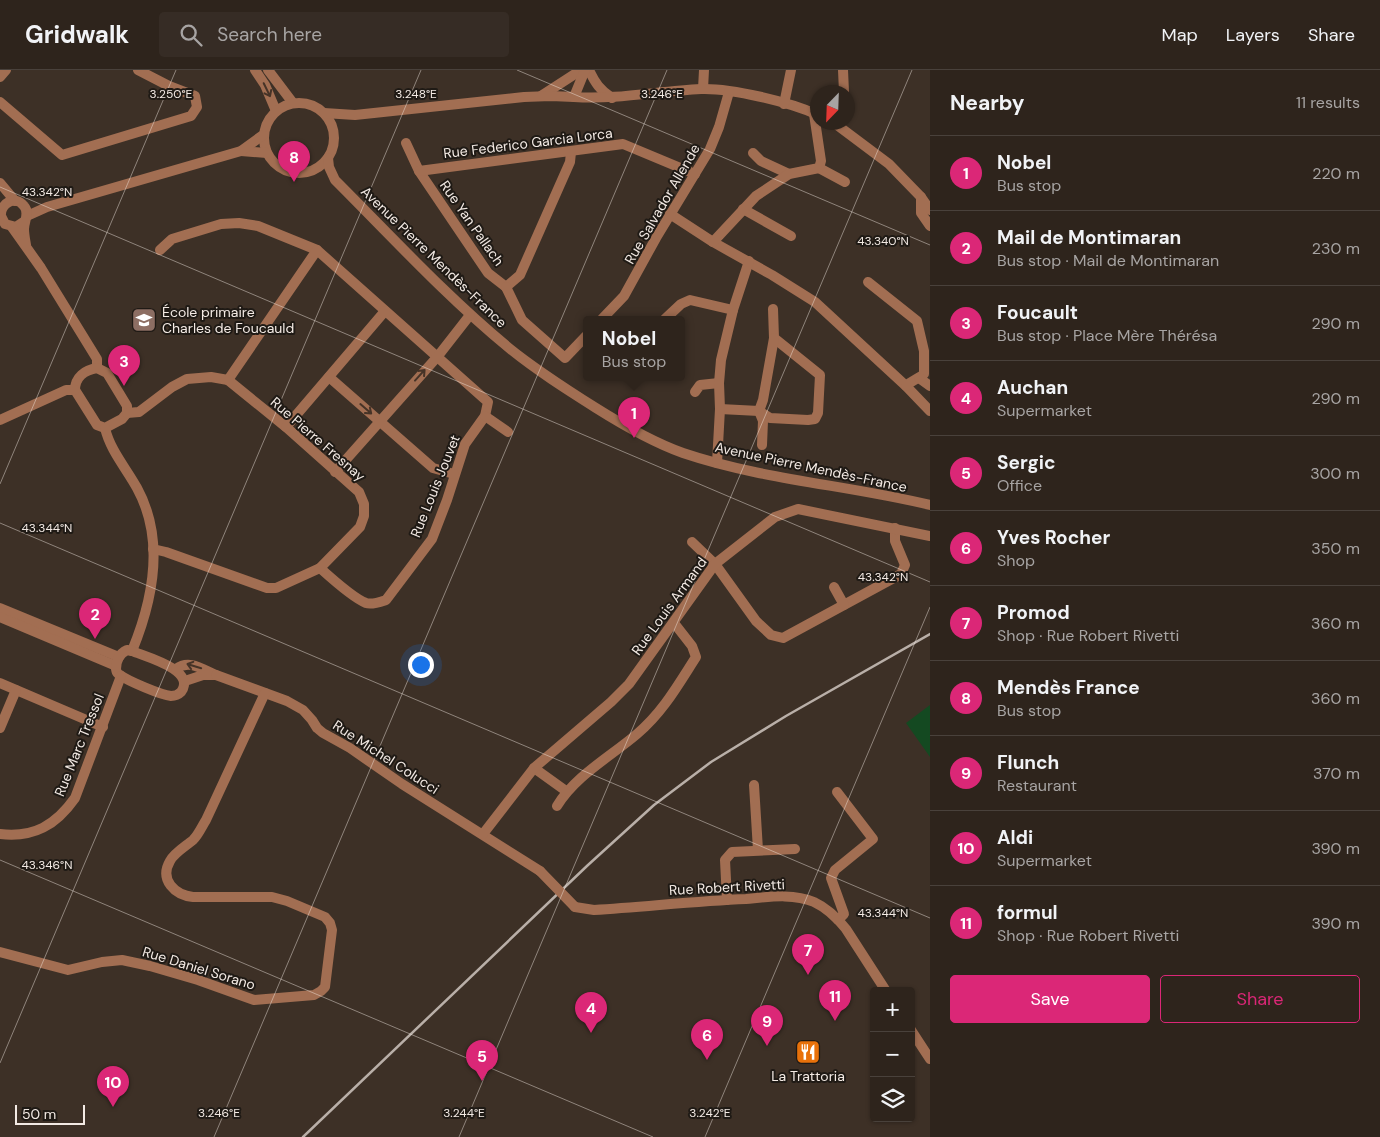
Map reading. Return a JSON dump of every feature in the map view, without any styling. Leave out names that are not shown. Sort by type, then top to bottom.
[{"type":"street","points":[[0,78],[6,70]]},
{"type":"street","points":[[0,102],[62,154],[191,116],[197,106],[195,96],[169,86],[138,70]]},
{"type":"street","points":[[255,70],[265,85],[276,111]]},
{"type":"street","points":[[268,70],[294,103]]},
{"type":"street","points":[[540,96],[581,70]]},
{"type":"street","points":[[574,98],[587,70]]},
{"type":"street","points":[[587,70],[595,84],[612,98]]},
{"type":"street","points":[[703,89],[704,70]]},
{"type":"street","points":[[784,104],[790,70]]},
{"type":"street","points":[[843,70],[844,85]]},
{"type":"street","points":[[324,113],[356,115],[540,96],[612,98],[703,89],[729,92],[784,104],[810,112]]},
{"type":"street","name":"Rue Salvador Allende","points":[[605,316],[624,296],[670,214],[710,149],[719,127],[729,92]]},
{"type":"street","points":[[294,103],[315,106],[324,113],[333,129],[334,140],[328,158],[322,165],[305,173],[287,171],[278,167],[267,153],[264,144],[265,126],[276,111],[284,105],[294,103]]},
{"type":"street","points":[[333,129],[356,115]]},
{"type":"street","points":[[818,130],[821,161],[819,168]]},
{"type":"street","points":[[844,130],[889,164],[922,197],[930,210]]},
{"type":"street","points":[[6,224],[21,225],[26,219],[47,207],[241,151],[263,135]]},
{"type":"street","name":"Rue Yan Pallach","points":[[406,143],[419,171],[488,273],[506,287],[520,275],[570,162],[571,152]]},
{"type":"street","name":"Rue Federico Garcia Lorca","points":[[419,171],[624,144],[695,174]]},
{"type":"street","points":[[241,151],[267,153]]},
{"type":"street","points":[[754,153],[760,161],[789,174]]},
{"type":"street","name":"Avenue Pierre Mendès-France","points":[[328,158],[329,167],[335,180]]},
{"type":"street","points":[[713,242],[756,196],[789,174],[819,168],[845,182]]},
{"type":"street","name":"Avenue Pierre Mendès-France","points":[[314,170],[335,180],[470,315],[510,348],[552,380],[628,427],[681,452],[717,463],[930,505]]},
{"type":"street","points":[[1,184],[26,209],[24,233],[27,246]]},
{"type":"street","points":[[1,184],[1,216],[27,246],[97,359],[97,368]]},
{"type":"street","points":[[922,197],[921,213],[930,226]]},
{"type":"street","points":[[2,209],[18,202],[47,207]]},
{"type":"street","points":[[743,209],[791,236]]},
{"type":"street","points":[[670,214],[713,242],[749,261],[815,302],[906,386],[930,411]]},
{"type":"street","points":[[160,250],[172,239],[221,224],[238,223],[258,226],[317,250],[488,402],[485,416],[508,432]]},
{"type":"street","points":[[127,413],[139,412],[172,387],[187,379],[211,377],[228,380],[317,250]]},
{"type":"street","points":[[717,463],[721,360],[733,310],[749,261]]},
{"type":"street","points":[[868,282],[918,321],[924,351],[924,374],[919,378],[911,380],[906,386]]},
{"type":"street","points":[[506,287],[522,320],[565,358],[583,339]]},
{"type":"street","points":[[668,316],[681,304],[690,300],[733,310]]},
{"type":"street","points":[[762,445],[763,421],[759,411],[763,400],[774,338],[773,309]]},
{"type":"street","points":[[286,427],[385,311]]},
{"type":"street","points":[[335,472],[438,356],[470,315]]},
{"type":"street","points":[[720,409],[759,411],[770,418],[808,420],[815,418],[818,413],[820,375],[774,338]]},
{"type":"street","points":[[97,368],[107,373],[127,406],[127,413],[122,419],[105,428],[97,425],[75,390],[75,383],[78,377],[90,369],[97,368]]},
{"type":"street","points":[[329,377],[433,468],[454,474]]},
{"type":"street","points":[[919,378],[930,386]]},
{"type":"street","name":"Rue Pierre Fresnay","points":[[153,549],[174,554],[267,588],[276,588],[320,568],[360,526],[364,516],[364,504],[358,492],[286,427],[228,380]]},
{"type":"street","points":[[695,392],[700,385],[719,383]]},
{"type":"street","points":[[0,420],[66,390],[75,390]]},
{"type":"street","name":"Rue Louis Jouvet","points":[[320,568],[340,586],[366,603],[376,604],[386,600],[432,539],[465,444],[485,416]]},
{"type":"street","points":[[105,428],[108,440],[138,490],[150,522],[153,549],[153,580],[149,602],[132,650]]},
{"type":"street","name":"Rue Louis Armand","points":[[483,834],[534,768],[611,702],[629,684],[715,564],[775,517],[798,509],[930,536]]},
{"type":"street","points":[[692,542],[715,564],[756,621],[771,635],[783,638],[901,574],[905,565],[895,541],[895,528]]},
{"type":"street","points":[[834,587],[844,605]]},
{"type":"street","points":[[0,608],[117,662]]},
{"type":"street","points":[[0,617],[117,662]]},
{"type":"street","points":[[557,806],[566,791],[638,733],[659,713],[696,657],[692,646],[674,623]]},
{"type":"street","points":[[132,650],[176,669],[183,675],[185,681],[179,694],[173,696],[164,695],[117,673],[117,662],[122,652],[132,650]]},
{"type":"street","name":"Rue Michel Colucci","points":[[176,669],[185,664],[190,664],[287,701],[308,714],[317,728],[323,733],[350,748],[402,784],[540,871]]},
{"type":"street","name":"Rue Michel Colucci","points":[[185,681],[203,675],[216,675]]},
{"type":"street","name":"Rue Marc Tressol","points":[[0,834],[14,836],[41,829],[55,822],[67,810],[76,798],[121,676]]},
{"type":"street","points":[[0,685],[103,727]]},
{"type":"street","points":[[0,728],[16,690]]},
{"type":"street","name":"Rue Daniel Sorano","points":[[0,952],[68,970],[102,962],[122,960],[198,980],[254,1000],[314,995],[321,991],[325,987],[332,930],[325,916],[272,897],[182,896],[168,882],[167,870],[170,861],[195,838],[206,820],[265,693]]},
{"type":"street","points":[[534,768],[566,791]]},
{"type":"street","points":[[754,785],[758,850]]},
{"type":"street","points":[[837,792],[873,839],[835,870],[831,878],[844,914],[838,920]]},
{"type":"street","points":[[727,900],[725,860],[732,852],[795,849]]},
{"type":"street","name":"Rue Robert Rivetti","points":[[540,871],[575,907],[594,910],[727,900],[795,898],[814,902],[838,920],[846,929],[883,987]]},
{"type":"street","points":[[912,1032],[930,1059]]},
{"type":"green space","points":[[930,705],[930,757],[906,723]]},
{"type":"railway","points":[[303,1137],[588,865],[654,805],[711,762],[786,716],[930,634]]},
{"type":"place","name":"Mendès France","points":[[294,182]]},
{"type":"place","name":"École primaire Charles de Foucauld","points":[[144,320]]},
{"type":"place","name":"Foucault","points":[[124,386]]},
{"type":"place","name":"Nobel","points":[[634,438]]},
{"type":"place","name":"Mail de Montimaran","points":[[95,639]]},
{"type":"place","name":"Promod","points":[[808,975]]},
{"type":"place","name":"formul","points":[[835,1021]]},
{"type":"place","name":"Auchan","points":[[591,1033]]},
{"type":"place","name":"Flunch","points":[[767,1046]]},
{"type":"place","name":"La Trattoria","points":[[808,1052]]},
{"type":"place","name":"Yves Rocher","points":[[707,1060]]},
{"type":"place","name":"Sergic","points":[[482,1081]]},
{"type":"place","name":"Aldi","points":[[113,1107]]}]
